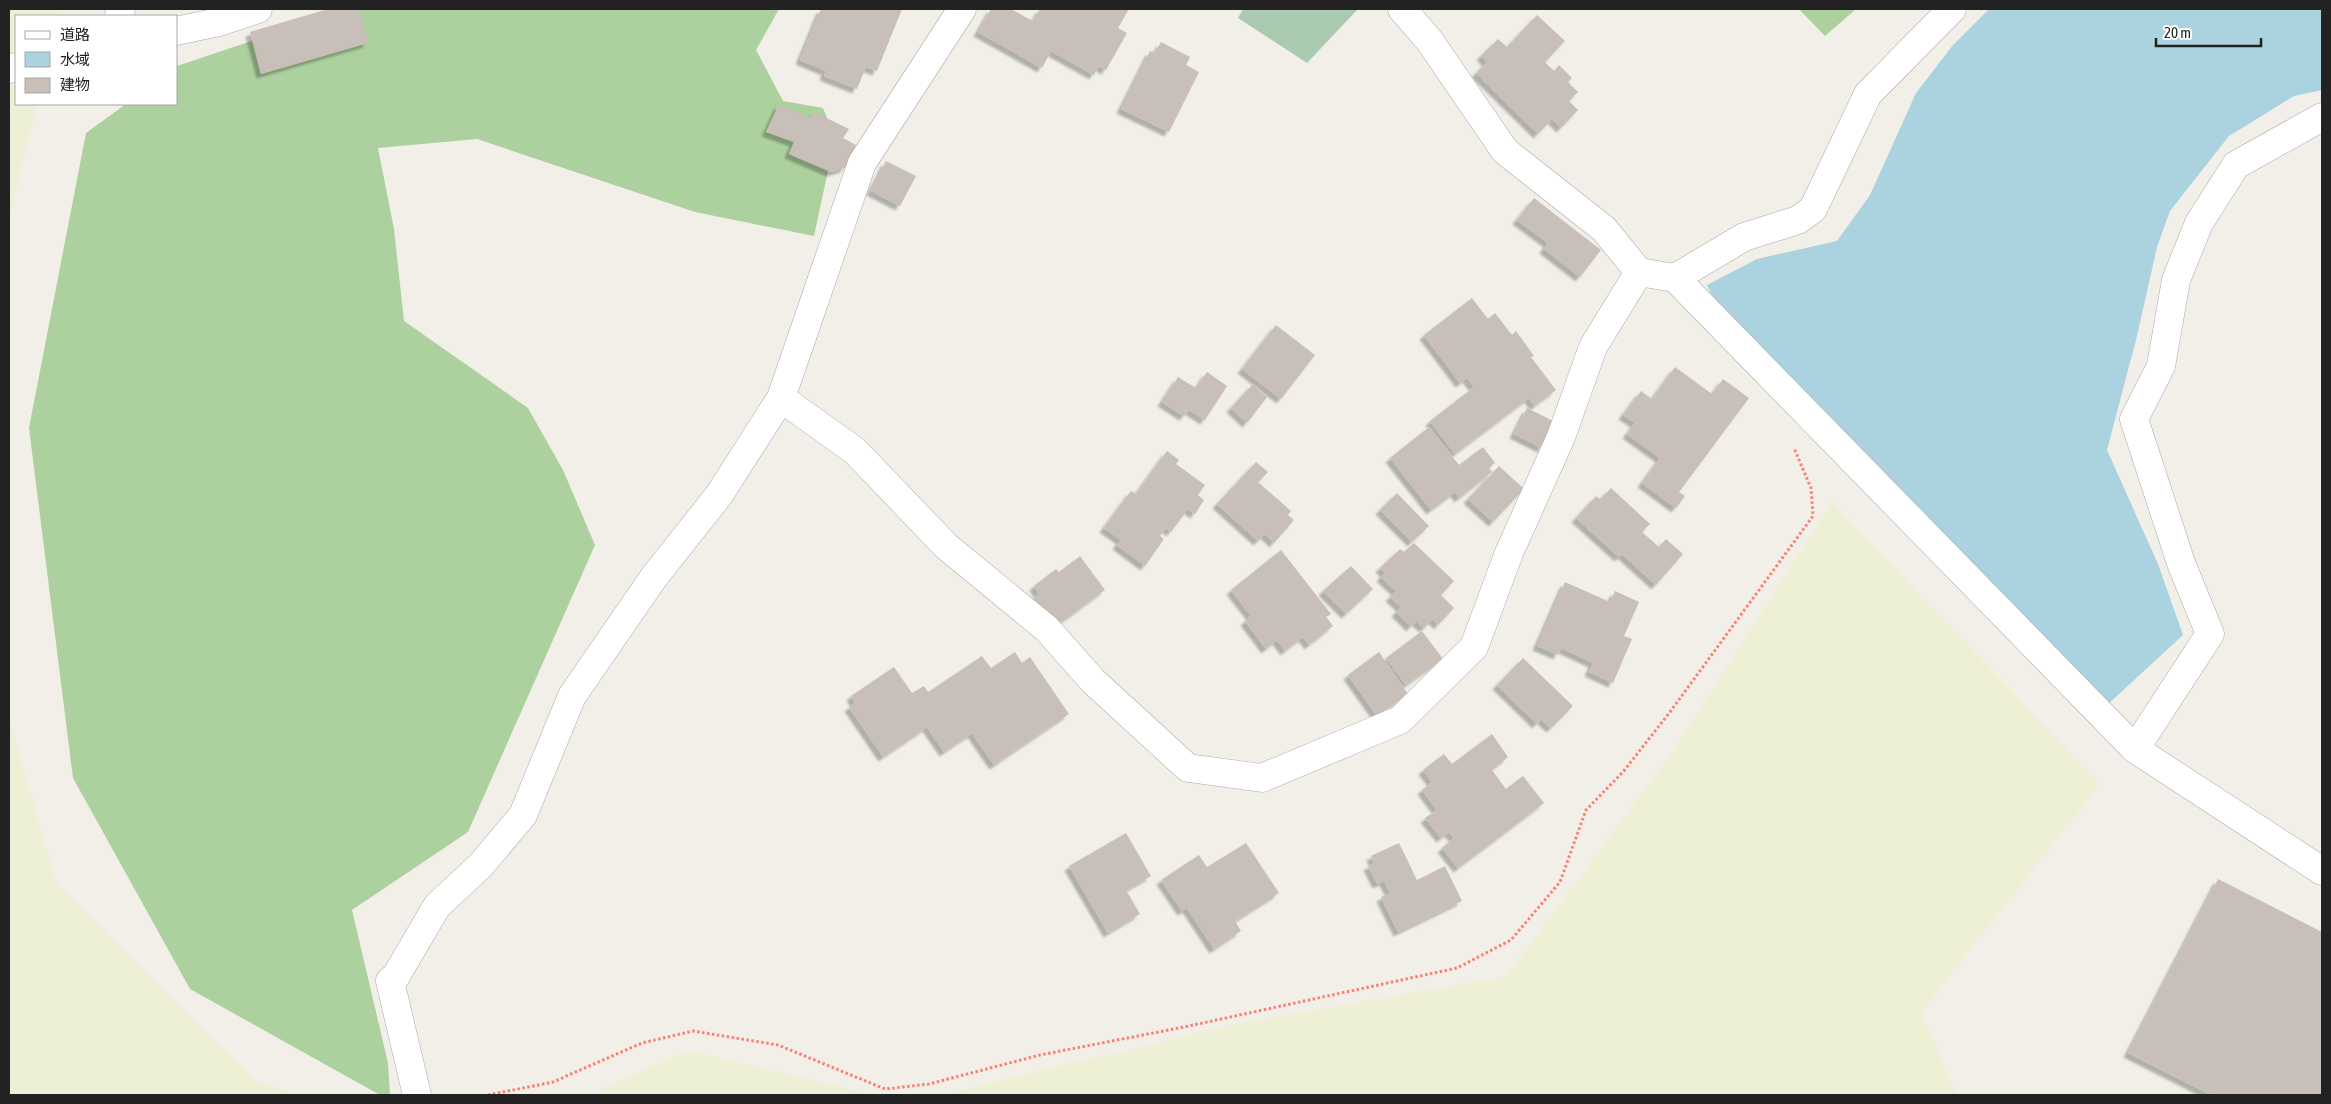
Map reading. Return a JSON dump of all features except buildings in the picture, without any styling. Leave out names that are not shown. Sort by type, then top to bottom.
[{"type":"street","points":[[178,31],[219,22],[258,9]]},
{"type":"street","points":[[417,1095],[390,981],[396,976],[436,906],[481,865],[523,814],[572,696],[654,577],[720,495],[781,398],[862,164],[962,9]]},
{"type":"street","points":[[1402,9],[1429,40],[1505,151],[1604,229],[1639,272],[1675,278],[2136,749],[2322,872]]},
{"type":"street","points":[[1675,278],[1744,237],[1798,220],[1812,209],[1868,94],[1952,9]]},
{"type":"street","points":[[2136,749],[2210,634],[2181,563],[2134,419],[2161,366],[2176,280],[2199,223],[2236,166],[2322,117]]},
{"type":"street","points":[[781,398],[855,451],[946,546],[1047,629],[1093,681],[1188,768],[1262,778],[1400,720],[1474,647],[1509,553],[1561,436],[1593,347],[1639,272]]},
{"type":"path","points":[[488,1095],[553,1082],[642,1043],[693,1031],[778,1045],[885,1089],[929,1084],[1040,1054],[1184,1028],[1457,968],[1511,940],[1560,882],[1586,810],[1623,772],[1670,712],[1812,516],[1811,488],[1792,444]]},
{"type":"green space","points":[[9,9],[63,9],[60,15],[15,15],[15,105],[37,105],[9,218]]},
{"type":"green space","points":[[347,9],[779,9],[756,50],[783,101],[823,108],[835,138],[814,236],[695,212],[477,139],[378,148],[394,229],[404,321],[528,408],[563,470],[595,545],[468,832],[352,910],[388,1063],[390,1095],[380,1095],[190,989],[73,778],[29,428],[86,133],[125,105],[178,105],[178,66]]},
{"type":"green space","points":[[1243,9],[1358,9],[1307,63],[1238,18]]},
{"type":"green space","points":[[1799,9],[1856,9],[1825,36]]},
{"type":"green space","points":[[1832,502],[2100,784],[1921,1012],[1957,1095],[940,1095],[1230,1025],[1507,976],[1674,750]]},
{"type":"green space","points":[[9,718],[56,882],[258,1082],[299,1095],[9,1095]]},
{"type":"green space","points":[[688,1050],[873,1095],[590,1095]]},
{"type":"water","points":[[1989,9],[2322,9],[2322,90],[2294,96],[2229,136],[2170,211],[2157,247],[2137,336],[2107,450],[2158,564],[2183,635],[2106,706],[1714,301],[1707,285],[1757,259],[1837,241],[1870,195],[1916,93],[1953,45]]}]
